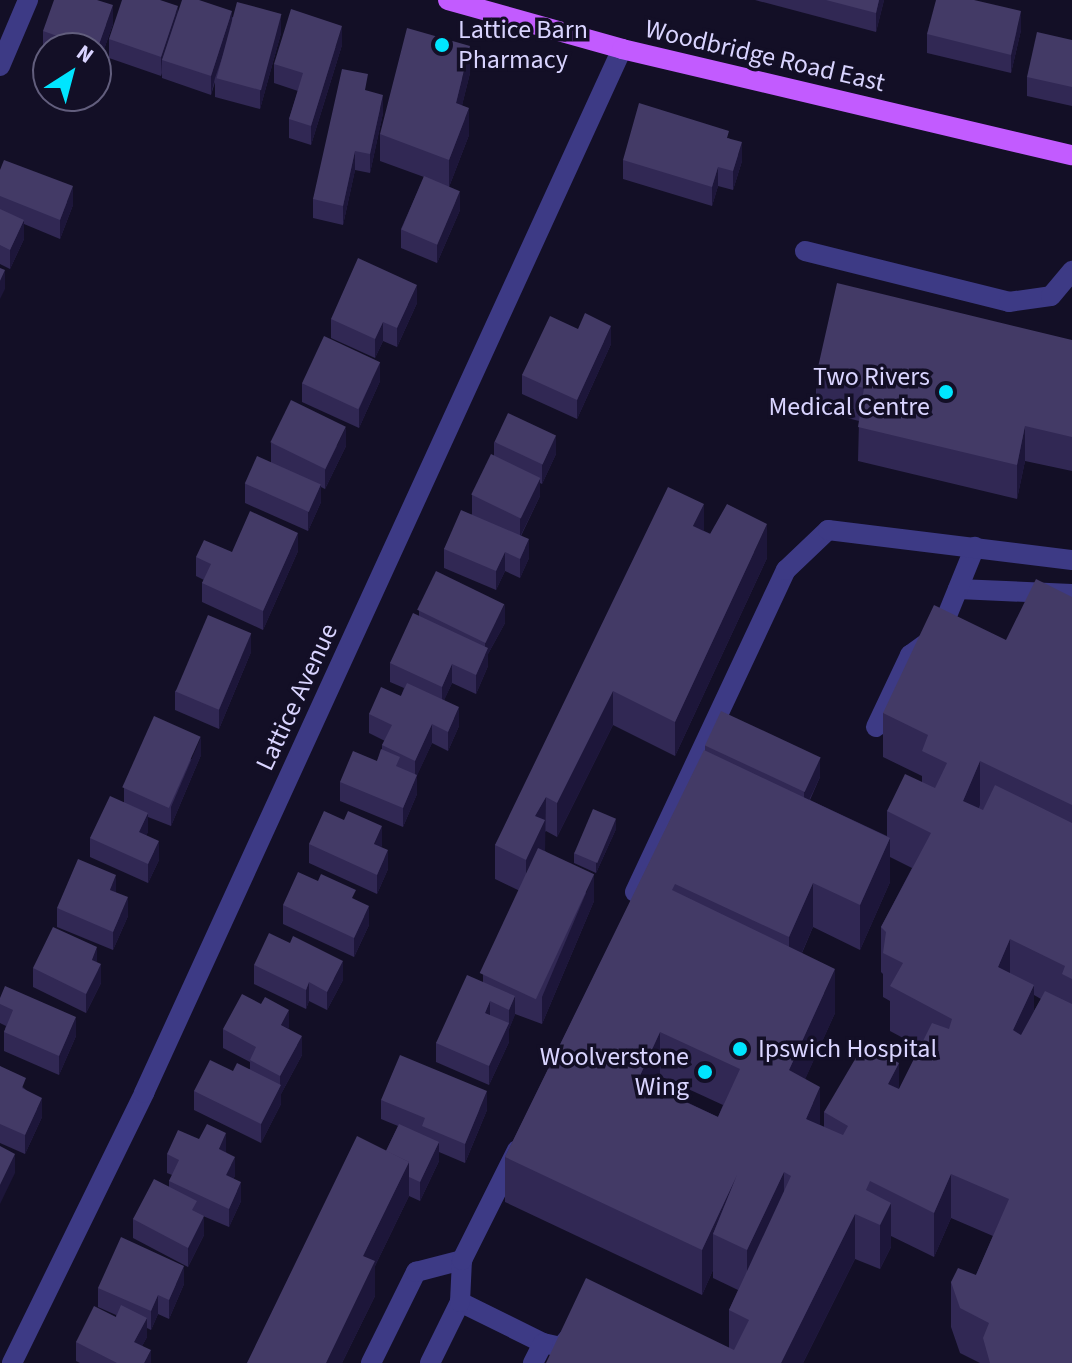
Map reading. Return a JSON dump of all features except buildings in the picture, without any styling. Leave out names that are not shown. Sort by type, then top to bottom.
[{"type":"main road","name":"Woodbridge Road East","points":[[448,0],[622,49],[1072,155]]},
{"type":"street","points":[[0,66],[28,0]]},
{"type":"street","name":"Lattice Avenue","points":[[12,1363],[144,1093],[622,49]]},
{"type":"street","points":[[805,251],[1009,302],[1037,302],[1070,281]]},
{"type":"street","points":[[625,917],[786,570],[828,530],[1072,560]]},
{"type":"street","points":[[876,727],[910,655],[940,633],[975,547]]},
{"type":"street","points":[[958,589],[1072,594]]},
{"type":"street","points":[[430,1363],[460,1302],[462,1260],[528,1125]]},
{"type":"street","points":[[371,1363],[416,1272],[462,1260]]},
{"type":"street","points":[[460,1302],[543,1343],[561,1347],[585,1317],[599,1323]]},
{"type":"street","points":[[533,1363],[543,1343]]},
{"type":"place","name":"Lattice Barn Pharmacy","points":[[442,45]]},
{"type":"place","name":"Two Rivers Medical Centre","points":[[946,392]]},
{"type":"place","name":"Ipswich Hospital","points":[[740,1049]]},
{"type":"place","name":"Woolverstone Wing","points":[[705,1072]]}]
